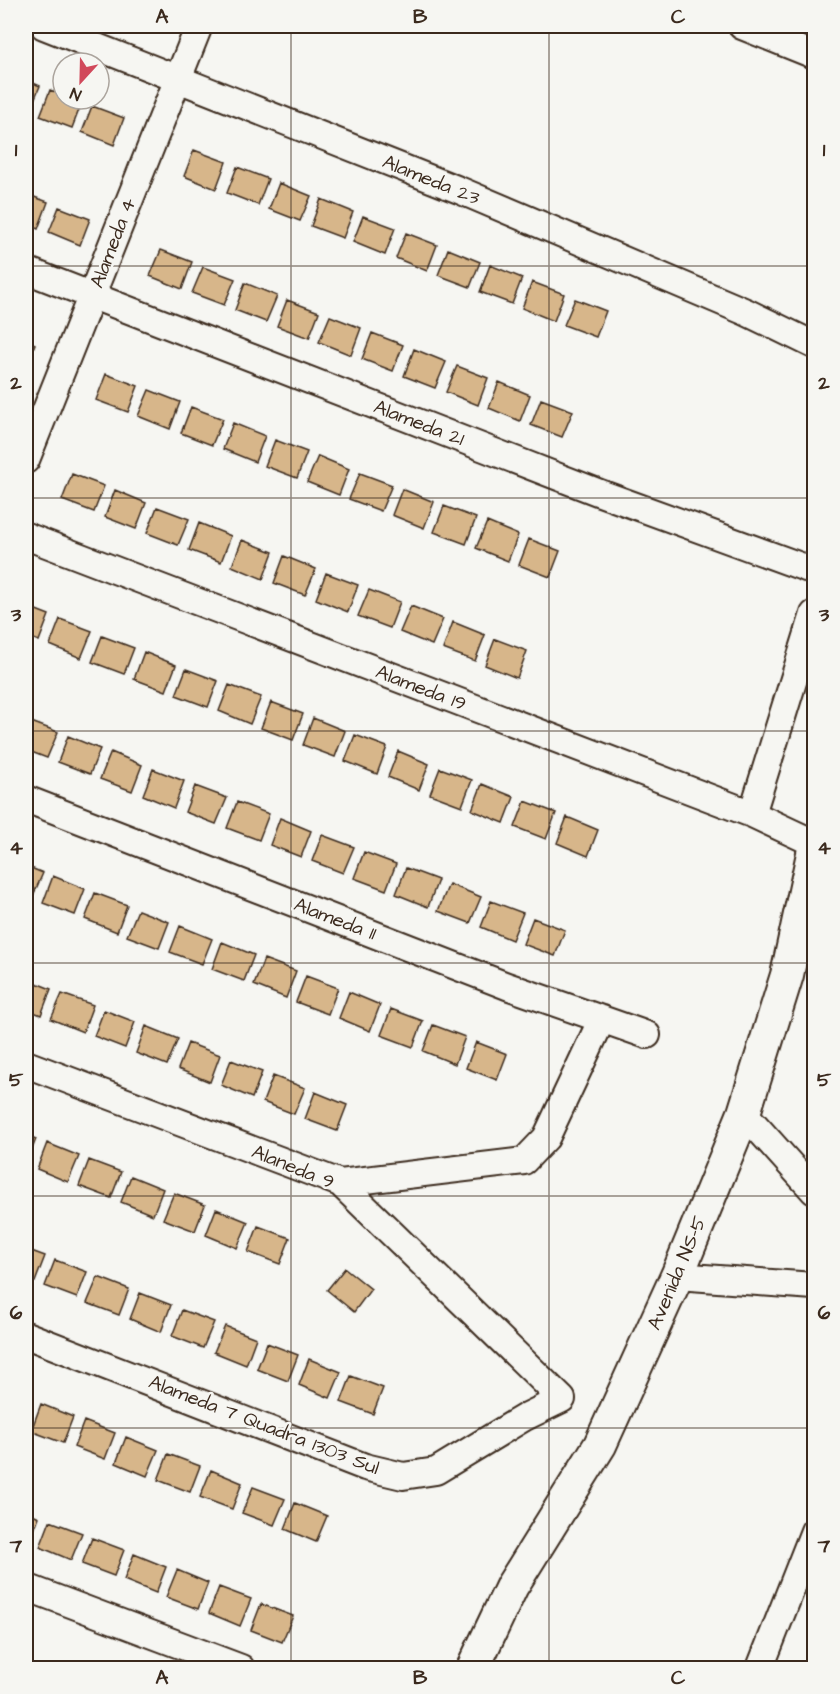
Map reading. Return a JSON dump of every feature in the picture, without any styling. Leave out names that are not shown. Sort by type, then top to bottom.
[{"type":"street","name":"Alameda 23","points":[[44,26],[459,190],[746,312],[814,345]]},
{"type":"street","name":"Alameda 4","points":[[26,460],[199,26]]},
{"type":"street","points":[[742,26],[814,55]]},
{"type":"street","name":"Alameda 21","points":[[26,270],[600,493],[814,571]]},
{"type":"street","name":"Alameda 19","points":[[26,536],[752,814],[814,843]]},
{"type":"street","points":[[752,814],[814,614]]},
{"type":"street","name":"Alameda 11","points":[[26,799],[507,986],[647,1035]]},
{"type":"street","name":"Avenida NS-5","points":[[473,1668],[512,1586],[600,1445],[676,1276],[744,1113],[787,975],[814,849]]},
{"type":"street","points":[[340,1184],[524,1161],[546,1138],[602,1018]]},
{"type":"street","name":"Alaneda 9","points":[[26,1064],[340,1184],[562,1399]]},
{"type":"street","points":[[744,1113],[814,1191]]},
{"type":"street","points":[[676,1276],[814,1286]]},
{"type":"street","name":"Alameda 7 Quadra 1303 Sul","points":[[26,1335],[365,1467],[403,1476],[436,1471],[525,1417],[562,1399]]},
{"type":"street","points":[[760,1668],[814,1531]]},
{"type":"street","points":[[26,1587],[241,1668]]},
{"type":"building","points":[[26,80],[40,86],[29,112],[26,110]]},
{"type":"building","points":[[50,90],[51,111],[79,111],[72,128],[40,116]]},
{"type":"building","points":[[90,111],[105,111],[124,118],[114,145],[82,132]]},
{"type":"building","points":[[194,150],[226,162],[216,189],[184,176]]},
{"type":"building","points":[[237,167],[268,179],[258,205],[227,193]]},
{"type":"building","points":[[279,183],[311,196],[300,221],[269,209]]},
{"type":"building","points":[[26,194],[48,202],[38,229],[26,224]]},
{"type":"building","points":[[321,199],[353,212],[343,238],[311,226]]},
{"type":"building","points":[[59,207],[90,219],[80,245],[49,232]]},
{"type":"building","points":[[363,216],[395,228],[385,255],[353,242]]},
{"type":"building","points":[[406,233],[437,245],[427,271],[396,258]]},
{"type":"building","points":[[448,249],[480,262],[470,287],[438,275]]},
{"type":"building","points":[[161,250],[192,262],[182,289],[150,276]]},
{"type":"building","points":[[490,265],[522,278],[512,304],[480,292]]},
{"type":"building","points":[[203,267],[235,279],[224,305],[192,293]]},
{"type":"building","points":[[532,282],[564,294],[554,321],[522,308]]},
{"type":"building","points":[[245,283],[277,296],[266,322],[235,310]]},
{"type":"building","points":[[575,299],[606,311],[596,337],[564,325]]},
{"type":"building","points":[[287,300],[319,312],[309,338],[277,326]]},
{"type":"building","points":[[330,316],[361,328],[351,355],[319,342]]},
{"type":"building","points":[[372,333],[403,345],[393,371],[362,359]]},
{"type":"building","points":[[26,340],[35,344],[26,367]]},
{"type":"building","points":[[414,349],[446,362],[435,388],[404,376]]},
{"type":"building","points":[[457,366],[488,378],[478,405],[446,392]]},
{"type":"building","points":[[106,374],[138,386],[128,412],[96,400]]},
{"type":"building","points":[[499,382],[530,395],[520,421],[489,408]]},
{"type":"building","points":[[149,390],[180,402],[170,429],[138,416]]},
{"type":"building","points":[[541,399],[573,411],[562,437],[531,425]]},
{"type":"building","points":[[191,407],[223,419],[212,445],[181,433]]},
{"type":"building","points":[[233,423],[265,436],[255,462],[223,449]]},
{"type":"building","points":[[275,440],[307,452],[297,478],[265,466]]},
{"type":"building","points":[[318,456],[349,469],[339,495],[307,482]]},
{"type":"building","points":[[360,473],[392,485],[381,511],[349,499]]},
{"type":"building","points":[[72,474],[104,486],[94,512],[62,500]]},
{"type":"building","points":[[402,489],[434,502],[424,528],[392,515]]},
{"type":"building","points":[[115,490],[146,503],[136,529],[105,517]]},
{"type":"building","points":[[444,506],[476,518],[466,544],[434,532]]},
{"type":"building","points":[[157,507],[189,519],[178,545],[147,533]]},
{"type":"building","points":[[487,522],[518,535],[508,561],[476,548]]},
{"type":"building","points":[[199,523],[231,536],[221,562],[189,550]]},
{"type":"building","points":[[529,539],[560,551],[550,577],[519,565]]},
{"type":"building","points":[[242,540],[273,552],[263,579],[232,566]]},
{"type":"building","points":[[284,556],[316,569],[305,595],[274,583]]},
{"type":"building","points":[[326,573],[358,585],[348,612],[316,599]]},
{"type":"building","points":[[369,590],[400,602],[390,628],[358,616]]},
{"type":"building","points":[[26,606],[49,615],[39,641],[26,636]]},
{"type":"building","points":[[411,606],[443,619],[432,645],[400,632]]},
{"type":"building","points":[[60,619],[92,631],[81,658],[50,645]]},
{"type":"building","points":[[453,622],[485,635],[475,661],[443,649]]},
{"type":"building","points":[[102,636],[134,648],[124,674],[92,662]]},
{"type":"building","points":[[495,639],[527,651],[517,678],[485,665]]},
{"type":"building","points":[[144,652],[176,665],[166,691],[134,679]]},
{"type":"building","points":[[186,669],[218,681],[208,707],[176,695]]},
{"type":"building","points":[[229,685],[261,697],[250,724],[219,711]]},
{"type":"building","points":[[271,702],[303,714],[293,740],[261,728]]},
{"type":"building","points":[[313,718],[345,731],[335,757],[303,745]]},
{"type":"building","points":[[26,720],[58,732],[47,758],[26,750]]},
{"type":"building","points":[[355,735],[387,747],[377,774],[345,761]]},
{"type":"building","points":[[68,736],[100,749],[90,774],[58,762]]},
{"type":"building","points":[[398,751],[429,764],[419,790],[388,777]]},
{"type":"building","points":[[111,752],[142,765],[132,791],[100,779]]},
{"type":"building","points":[[440,768],[472,780],[462,806],[430,794]]},
{"type":"building","points":[[153,769],[184,781],[174,808],[143,795]]},
{"type":"building","points":[[482,784],[514,797],[504,823],[472,810]]},
{"type":"building","points":[[195,786],[227,798],[216,824],[185,812]]},
{"type":"building","points":[[525,801],[556,813],[546,839],[515,827]]},
{"type":"building","points":[[237,802],[269,814],[259,840],[227,828]]},
{"type":"building","points":[[567,817],[598,830],[588,856],[557,843]]},
{"type":"building","points":[[280,818],[311,831],[301,857],[270,845]]},
{"type":"building","points":[[322,835],[354,847],[343,873],[312,861]]},
{"type":"building","points":[[364,852],[396,864],[386,890],[354,878]]},
{"type":"building","points":[[26,866],[43,873],[32,898],[26,896]]},
{"type":"building","points":[[406,868],[438,880],[428,907],[396,894]]},
{"type":"building","points":[[53,876],[85,889],[75,915],[43,903]]},
{"type":"building","points":[[449,884],[481,897],[470,923],[438,911]]},
{"type":"building","points":[[95,893],[127,905],[117,932],[85,919]]},
{"type":"building","points":[[491,901],[523,913],[512,940],[481,927]]},
{"type":"building","points":[[138,910],[169,922],[159,948],[127,936]]},
{"type":"building","points":[[533,918],[565,930],[555,956],[523,944]]},
{"type":"building","points":[[180,926],[212,939],[202,964],[170,952]]},
{"type":"building","points":[[222,942],[254,955],[244,981],[212,969]]},
{"type":"building","points":[[264,959],[296,971],[286,998],[254,985]]},
{"type":"building","points":[[306,976],[338,988],[328,1014],[296,1002]]},
{"type":"building","points":[[26,979],[51,989],[41,1015],[26,1009]]},
{"type":"building","points":[[349,992],[380,1005],[370,1031],[339,1018]]},
{"type":"building","points":[[62,994],[93,1005],[83,1032],[51,1019]]},
{"type":"building","points":[[391,1009],[423,1021],[413,1047],[381,1035]]},
{"type":"building","points":[[104,1010],[135,1022],[125,1048],[94,1036]]},
{"type":"building","points":[[433,1025],[465,1037],[455,1064],[423,1051]]},
{"type":"building","points":[[146,1026],[178,1039],[167,1065],[136,1053]]},
{"type":"building","points":[[476,1042],[507,1054],[497,1080],[466,1068]]},
{"type":"building","points":[[188,1043],[220,1055],[210,1082],[178,1069]]},
{"type":"building","points":[[231,1060],[262,1072],[252,1098],[221,1085]]},
{"type":"building","points":[[273,1076],[305,1088],[294,1114],[263,1102]]},
{"type":"building","points":[[315,1092],[347,1105],[337,1131],[305,1119]]},
{"type":"building","points":[[26,1135],[36,1139],[26,1165]]},
{"type":"building","points":[[47,1143],[79,1156],[68,1182],[37,1169]]},
{"type":"building","points":[[89,1160],[121,1172],[111,1198],[79,1186]]},
{"type":"building","points":[[131,1176],[163,1189],[153,1215],[121,1202]]},
{"type":"building","points":[[174,1193],[205,1205],[195,1231],[163,1219]]},
{"type":"building","points":[[216,1209],[248,1222],[237,1248],[206,1235]]},
{"type":"building","points":[[258,1226],[290,1238],[280,1264],[248,1252]]},
{"type":"building","points":[[26,1249],[45,1256],[35,1282],[26,1278]]},
{"type":"building","points":[[55,1260],[87,1272],[77,1298],[45,1286]]},
{"type":"building","points":[[345,1268],[371,1289],[354,1312],[327,1290]]},
{"type":"building","points":[[98,1277],[129,1289],[119,1315],[87,1303]]},
{"type":"building","points":[[140,1293],[171,1305],[161,1332],[130,1319]]},
{"type":"building","points":[[182,1310],[214,1322],[203,1348],[172,1336]]},
{"type":"building","points":[[225,1326],[256,1338],[246,1365],[214,1352]]},
{"type":"building","points":[[267,1343],[298,1355],[288,1381],[257,1369]]},
{"type":"building","points":[[309,1359],[341,1372],[330,1398],[299,1385]]},
{"type":"building","points":[[351,1376],[383,1388],[373,1414],[341,1402]]},
{"type":"building","points":[[26,1398],[31,1400],[26,1414]]},
{"type":"building","points":[[41,1404],[73,1417],[63,1443],[31,1431]]},
{"type":"building","points":[[84,1421],[115,1433],[105,1459],[74,1447]]},
{"type":"building","points":[[126,1437],[158,1450],[147,1476],[116,1463]]},
{"type":"building","points":[[168,1454],[200,1466],[190,1492],[158,1480]]},
{"type":"building","points":[[211,1470],[242,1483],[232,1509],[200,1497]]},
{"type":"building","points":[[253,1487],[285,1499],[274,1525],[242,1513]]},
{"type":"building","points":[[295,1503],[327,1516],[316,1542],[285,1529]]},
{"type":"building","points":[[26,1511],[39,1517],[29,1543],[26,1542]]},
{"type":"building","points":[[50,1521],[82,1533],[71,1560],[40,1547]]},
{"type":"building","points":[[92,1538],[124,1550],[114,1576],[82,1564]]},
{"type":"building","points":[[134,1554],[166,1567],[156,1593],[124,1580]]},
{"type":"building","points":[[177,1570],[208,1583],[198,1609],[166,1597]]},
{"type":"building","points":[[219,1587],[251,1599],[240,1626],[209,1613]]},
{"type":"building","points":[[261,1604],[293,1616],[282,1642],[251,1630]]}]
